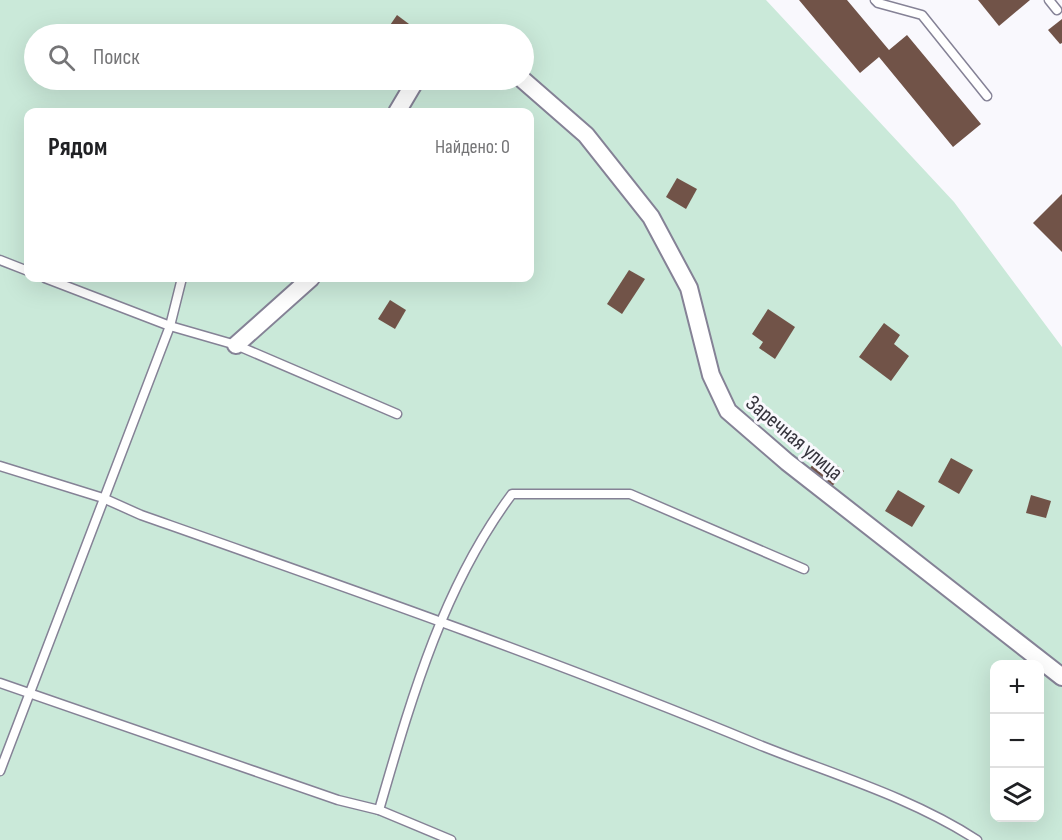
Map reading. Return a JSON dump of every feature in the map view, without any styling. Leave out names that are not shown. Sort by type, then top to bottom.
[{"type":"street","points":[[398,108],[410,90]]},
{"type":"street","name":"Заречная улица","points":[[534,90],[586,135],[651,217],[688,288],[711,375],[728,411],[787,462],[1062,677]]},
{"type":"street","points":[[236,345],[307,282]]},
{"type":"lane","points":[[875,0],[878,3],[922,15],[987,96]]},
{"type":"lane","points":[[1049,0],[1058,10]]},
{"type":"lane","points":[[0,260],[24,269]]},
{"type":"lane","points":[[55,282],[170,326],[236,345],[398,414]]},
{"type":"lane","points":[[0,771],[170,326],[181,282]]},
{"type":"lane","points":[[0,466],[103,498],[141,515],[441,620],[645,697],[806,764],[918,807],[976,840]]},
{"type":"lane","points":[[379,810],[413,692],[441,620],[486,530],[513,494],[630,494],[804,569]]},
{"type":"lane","points":[[0,683],[338,800],[379,810],[451,840]]},
{"type":"green space","points":[[0,0],[766,0],[954,202],[1062,347],[1062,840],[0,840]]},
{"type":"building","points":[[799,0],[847,0],[889,50],[907,35],[981,124],[953,147],[879,57],[860,73]]},
{"type":"building","points":[[978,0],[1030,0],[999,26]]},
{"type":"building","points":[[397,15],[409,24],[391,24]]},
{"type":"building","points":[[1062,19],[1062,43],[1060,44],[1048,30]]},
{"type":"building","points":[[677,178],[697,189],[686,209],[666,197]]},
{"type":"building","points":[[1062,194],[1062,252],[1033,223]]},
{"type":"building","points":[[629,270],[645,279],[622,314],[607,304]]},
{"type":"building","points":[[390,300],[406,310],[395,329],[378,319]]},
{"type":"building","points":[[768,309],[795,327],[775,359],[759,348],[763,342],[752,334]]},
{"type":"building","points":[[884,323],[900,335],[894,344],[909,356],[891,381],[859,357]]},
{"type":"building","points":[[821,453],[844,471],[831,488],[808,471]]},
{"type":"building","points":[[951,458],[973,470],[959,494],[938,482]]},
{"type":"building","points":[[898,490],[925,506],[912,527],[885,511]]},
{"type":"building","points":[[1031,495],[1051,501],[1046,518],[1026,513]]}]
